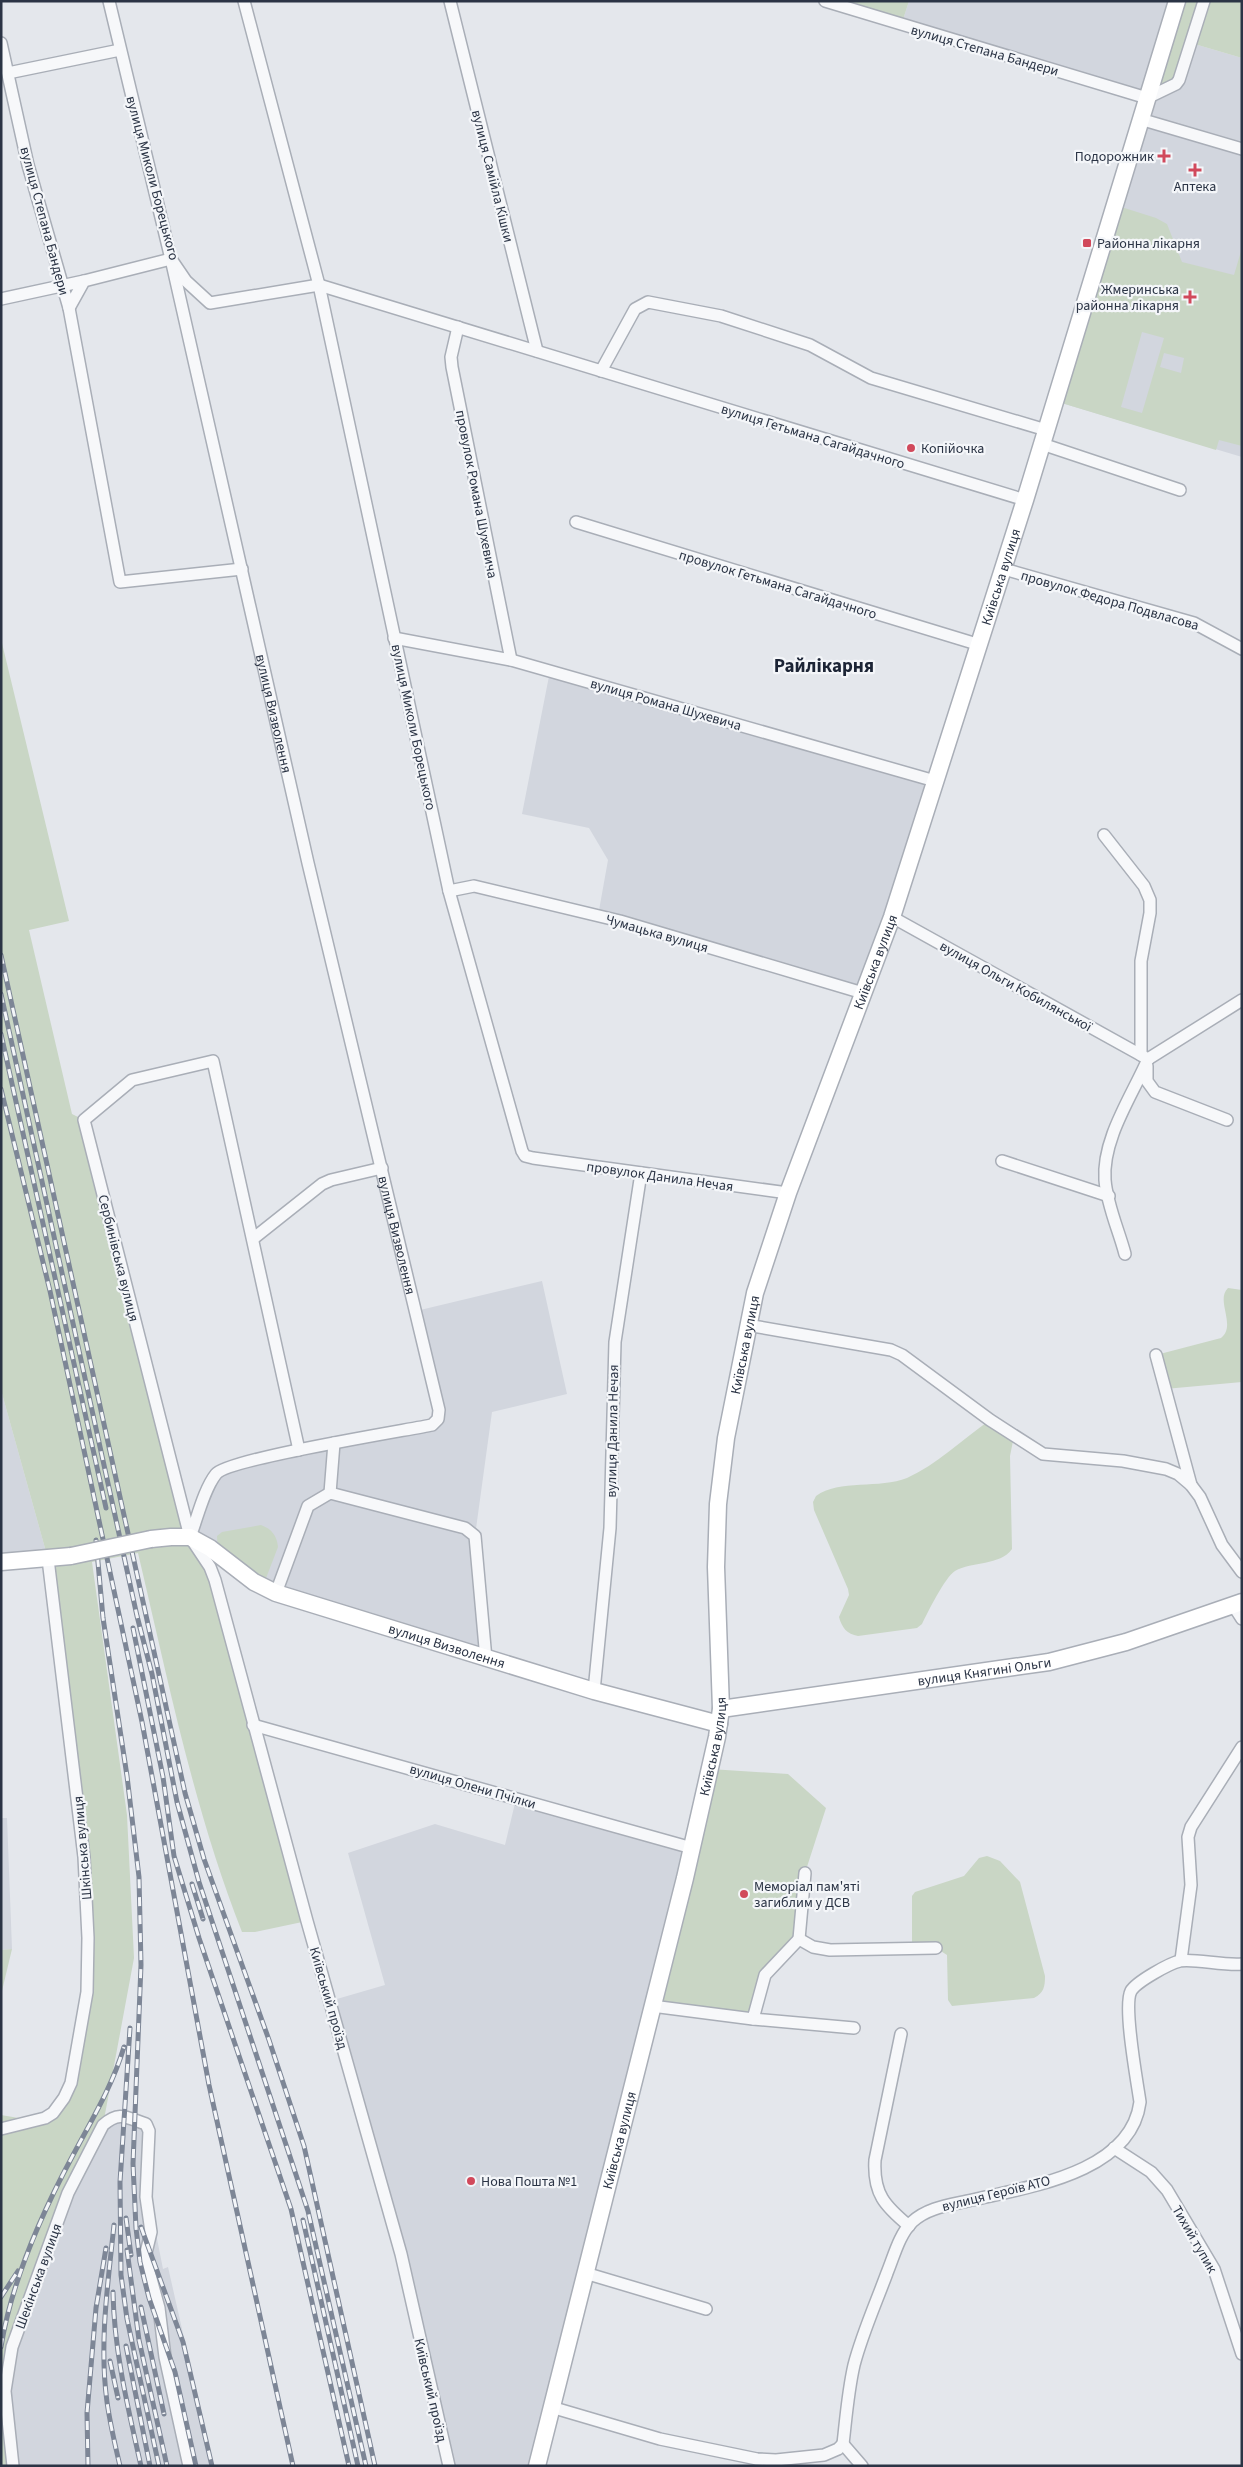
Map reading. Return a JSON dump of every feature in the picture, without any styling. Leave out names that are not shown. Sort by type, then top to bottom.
[{"type":"street","name":"вулиця Миколи Борецького","points":[[108,1],[171,259],[186,281],[210,303],[319,285]]},
{"type":"street","name":"вулиця Миколи Борецького","points":[[244,1],[319,285],[449,891],[522,1151],[525,1156],[532,1158]]},
{"type":"street","name":"вулиця Самійла Кішки","points":[[450,1],[537,351]]},
{"type":"street","name":"вулиця Степана Бандери","points":[[825,1],[1147,98]]},
{"type":"street","name":"Київська вулиця","points":[[537,2466],[692,1848],[720,1716],[716,1567],[717,1515],[725,1446],[747,1324],[760,1275],[788,1193],[892,917],[1004,569],[1177,1]]},
{"type":"street","points":[[1147,98],[1176,84],[1179,80],[1204,1]]},
{"type":"street","name":"вулиця Степана Бандери","points":[[1,43],[5,71],[28,165],[69,308]]},
{"type":"street","points":[[5,71],[120,50]]},
{"type":"street","points":[[1140,119],[1242,149]]},
{"type":"street","name":"вулиця Степана Бандери","points":[[69,308],[84,281],[171,259]]},
{"type":"street","name":"вулиця Визволення","points":[[171,259],[306,854],[439,1410],[438,1419],[432,1425],[299,1450],[229,1466],[217,1472],[190,1537]]},
{"type":"street","points":[[1,299],[84,281]]},
{"type":"street","name":"вулиця Гетьмана Сагайдачного","points":[[319,285],[1025,500]]},
{"type":"street","points":[[601,371],[635,309],[648,302],[721,316],[810,345],[871,378],[1044,437],[1180,490]]},
{"type":"street","points":[[69,308],[120,582],[242,569]]},
{"type":"street","name":"провулок Романа Шухевича","points":[[458,327],[451,357],[452,367],[511,660]]},
{"type":"street","name":"провулок Гетьмана Сагайдачного","points":[[576,522],[980,645]]},
{"type":"street","name":"провулок Федора Подвласова","points":[[1004,569],[1194,623],[1242,649]]},
{"type":"street","name":"вулиця Романа Шухевича","points":[[394,638],[511,660],[935,780]]},
{"type":"street","points":[[1104,835],[1144,886],[1150,905],[1140,961],[1144,1057],[1147,1081],[1155,1092],[1227,1120]]},
{"type":"street","name":"Чумацька вулиця","points":[[449,891],[474,886],[620,921],[863,993]]},
{"type":"street","name":"вулиця Ольги Кобилянської","points":[[892,917],[1144,1057]]},
{"type":"street","points":[[1125,1254],[1105,1175],[1110,1144],[1144,1057],[1242,1000]]},
{"type":"street","name":"Сербинівська вулиця","points":[[190,1537],[84,1120],[132,1080],[213,1062],[254,1238]]},
{"type":"street","name":"провулок Данила Нечая","points":[[532,1158],[788,1193]]},
{"type":"street","points":[[1002,1160],[1109,1196]]},
{"type":"street","name":"вулиця Визволення","points":[[254,1238],[322,1184],[331,1180],[382,1168]]},
{"type":"street","name":"вулиця Данила Нечая","points":[[594,1691],[610,1528],[614,1348],[641,1172]]},
{"type":"street","points":[[254,1238],[299,1450]]},
{"type":"street","points":[[747,1324],[892,1350],[914,1361],[990,1420],[1038,1452],[1055,1457],[1123,1461],[1157,1467],[1178,1474],[1191,1484]]},
{"type":"street","points":[[1156,1356],[1191,1484],[1203,1502],[1222,1545],[1242,1572]]},
{"type":"street","points":[[330,1493],[334,1443]]},
{"type":"street","points":[[276,1593],[308,1506],[330,1493],[465,1528],[474,1536],[486,1659]]},
{"type":"street","name":"вулиця Визволення","points":[[1,1562],[72,1556],[171,1536],[190,1537],[210,1548],[254,1582],[276,1593],[594,1691],[720,1716]]},
{"type":"street","name":"Київський проїзд","points":[[190,1537],[210,1567],[215,1580],[253,1724],[401,2254],[449,2466]]},
{"type":"street","name":"Шкінська вулиця","points":[[1,2129],[36,2122],[53,2113],[64,2098],[71,2083],[86,1992],[88,1938],[81,1829],[48,1559]]},
{"type":"street","name":"вулиця Княгині Ольги","points":[[720,1716],[1049,1662],[1126,1642],[1239,1608]]},
{"type":"street","name":"вулиця Олени Пчілки","points":[[253,1724],[692,1848]]},
{"type":"street","points":[[1242,1747],[1191,1827],[1188,1837],[1191,1885],[1181,1960],[1229,1965],[1242,1964]]},
{"type":"street","points":[[753,2019],[765,1975],[799,1939],[805,1873]]},
{"type":"street","points":[[799,1939],[814,1947],[830,1950],[936,1948]]},
{"type":"street","name":"вулиця Героїв АТО","points":[[843,2444],[850,2386],[859,2348],[898,2247],[909,2226],[923,2214],[937,2208],[1038,2184],[1081,2170],[1114,2148],[1130,2130],[1139,2112],[1140,2102],[1128,2006],[1129,1997],[1139,1983],[1181,1960]]},
{"type":"street","points":[[652,2006],[753,2019],[854,2028]]},
{"type":"street","points":[[901,2034],[876,2160],[875,2176],[878,2191],[885,2205],[909,2226]]},
{"type":"street","name":"Шекінська вулиця","points":[[13,2466],[5,2391],[12,2347],[68,2193],[103,2125],[112,2117],[118,2115],[146,2124],[149,2131],[146,2197],[151,2232],[145,2257],[160,2308],[165,2357],[189,2466]]},
{"type":"street","name":"Тихий тупик","points":[[1114,2148],[1151,2172],[1167,2190],[1214,2269],[1242,2354]]},
{"type":"street","points":[[585,2273],[706,2309]]},
{"type":"street","points":[[551,2407],[728,2460],[776,2460],[824,2454],[838,2449],[843,2444],[862,2466]]},
{"type":"shaded area","points":[[909,1],[1177,1],[1191,43],[1242,58],[1242,457],[1055,401],[1147,98],[901,26]]},
{"type":"shaded area","points":[[550,671],[935,781],[863,993],[598,916],[608,860],[589,828],[522,814]]},
{"type":"shaded area","points":[[542,1281],[567,1394],[492,1412],[475,1536],[486,1659],[276,1593],[190,1537],[217,1473],[438,1419],[416,1311]]},
{"type":"shaded area","points":[[1,1390],[48,1559],[1,1562]]},
{"type":"shaded area","points":[[516,1799],[692,1848],[532,2466],[451,2466],[330,2001],[385,1985],[348,1853],[435,1824],[505,1845]]},
{"type":"shaded area","points":[[1,1818],[7,1818],[12,1949],[1,1950]]},
{"type":"shaded area","points":[[112,2117],[146,2124],[146,2183],[163,2269],[168,2267],[213,2466],[13,2466],[5,2391],[12,2347],[68,2193]]},
{"type":"green space","points":[[825,1],[909,1],[901,26]]},
{"type":"green space","points":[[1177,1],[1242,1],[1242,58],[1191,43],[1179,80],[1147,98]]},
{"type":"green space","points":[[1115,205],[1156,218],[1167,224],[1182,262],[1234,275],[1242,248],[1242,446],[1219,440],[1216,450],[1055,401]],"holes":[[[1142,332],[1164,338],[1142,413],[1121,407]],[[1164,353],[1184,358],[1181,373],[1160,367]]]},
{"type":"green space","points":[[1,639],[69,921],[29,930],[72,1114],[84,1120],[190,1537],[204,1556],[307,1921],[255,1932],[242,1932],[225,1886],[196,1792],[171,1697],[138,1553],[92,1562],[127,1815],[134,1958],[103,2125],[68,2193],[12,2347],[5,2391],[13,2466],[1,2466],[1,2115],[36,2121],[45,2118],[71,2083],[88,1938],[48,1559],[1,1390]]},
{"type":"green space","points":[[1228,1288],[1242,1290],[1242,1382],[1165,1389],[1156,1355],[1221,1338],[1227,1327],[1224,1299]]},
{"type":"green space","points":[[990,1420],[1014,1436],[1010,1456],[1012,1549],[1007,1554],[993,1561],[955,1571],[946,1580],[922,1624],[917,1628],[858,1636],[848,1632],[843,1627],[839,1617],[849,1595],[848,1589],[814,1510],[813,1502],[816,1496],[836,1488],[885,1483],[907,1478],[939,1459]]},
{"type":"green space","points":[[261,1525],[273,1533],[278,1547],[263,1586],[218,1553],[217,1536],[222,1532]]},
{"type":"green space","points":[[710,1769],[788,1774],[826,1808],[805,1873],[799,1939],[768,1970],[753,2019],[652,2006]]},
{"type":"green space","points":[[987,1856],[1000,1861],[1020,1882],[1045,1976],[1044,1986],[1040,1994],[1034,1998],[952,2006],[948,2000],[947,1955],[936,1948],[912,1948],[912,1896],[915,1892],[964,1876],[979,1858]]},
{"type":"green space","points":[[12,1949],[1,1995],[1,1950]]},
{"type":"railway","points":[[1,955],[185,1793],[204,1859],[269,2040],[304,2146],[375,2466]]},
{"type":"railway","points":[[1,994],[137,1616],[152,1674],[177,1802],[199,1882],[308,2211],[366,2466]]},
{"type":"railway","points":[[1,1034],[106,1508]]},
{"type":"railway","points":[[1,1089],[50,1291],[142,1722],[209,2085],[293,2466]]},
{"type":"railway","points":[[96,1540],[103,1618],[127,1776],[139,1877],[141,1965],[133,2164],[136,2228],[140,2262],[149,2298],[175,2372],[196,2466]]},
{"type":"railway","points":[[133,1628],[163,1777],[174,1856],[199,1938],[291,2209],[349,2466]]},
{"type":"railway","points":[[192,1884],[203,1919]]},
{"type":"railway","points":[[130,2028],[120,2182],[121,2275],[127,2319],[159,2466]]},
{"type":"railway","points":[[1,2347],[12,2299],[29,2249],[61,2179],[107,2090],[124,2047]]},
{"type":"railway","points":[[126,2218],[131,2255]]},
{"type":"railway","points":[[303,2220],[358,2466]]},
{"type":"railway","points":[[114,2225],[105,2313],[104,2358],[107,2402],[120,2466]]},
{"type":"railway","points":[[141,2227],[183,2342],[212,2466]]},
{"type":"railway","points":[[88,2466],[87,2413],[96,2308],[106,2248]]},
{"type":"railway","points":[[127,2250],[139,2340],[167,2466]]},
{"type":"railway","points":[[1,2297],[18,2271]]},
{"type":"railway","points":[[113,2292],[119,2358],[141,2466]]},
{"type":"railway","points":[[141,2307],[164,2414]]},
{"type":"railway","points":[[126,2346],[150,2466]]},
{"type":"railway","points":[[110,2361],[118,2398]]},
{"type":"place","name":"Подорожник","points":[[1164,156]]},
{"type":"place","name":"Аптека","points":[[1195,170]]},
{"type":"place","name":"Районна лікарня","points":[[1087,243]]},
{"type":"place","name":"Жмеринська районна лікарня","points":[[1190,297]]},
{"type":"place","name":"Копійочка","points":[[911,448]]},
{"type":"place","name":"Меморіал пам'яті загиблим у ДСВ","points":[[744,1894]]},
{"type":"place","name":"Нова Пошта №1","points":[[471,2181]]},
{"type":"district","name":"Райлікарня","points":[[824,665]]}]
